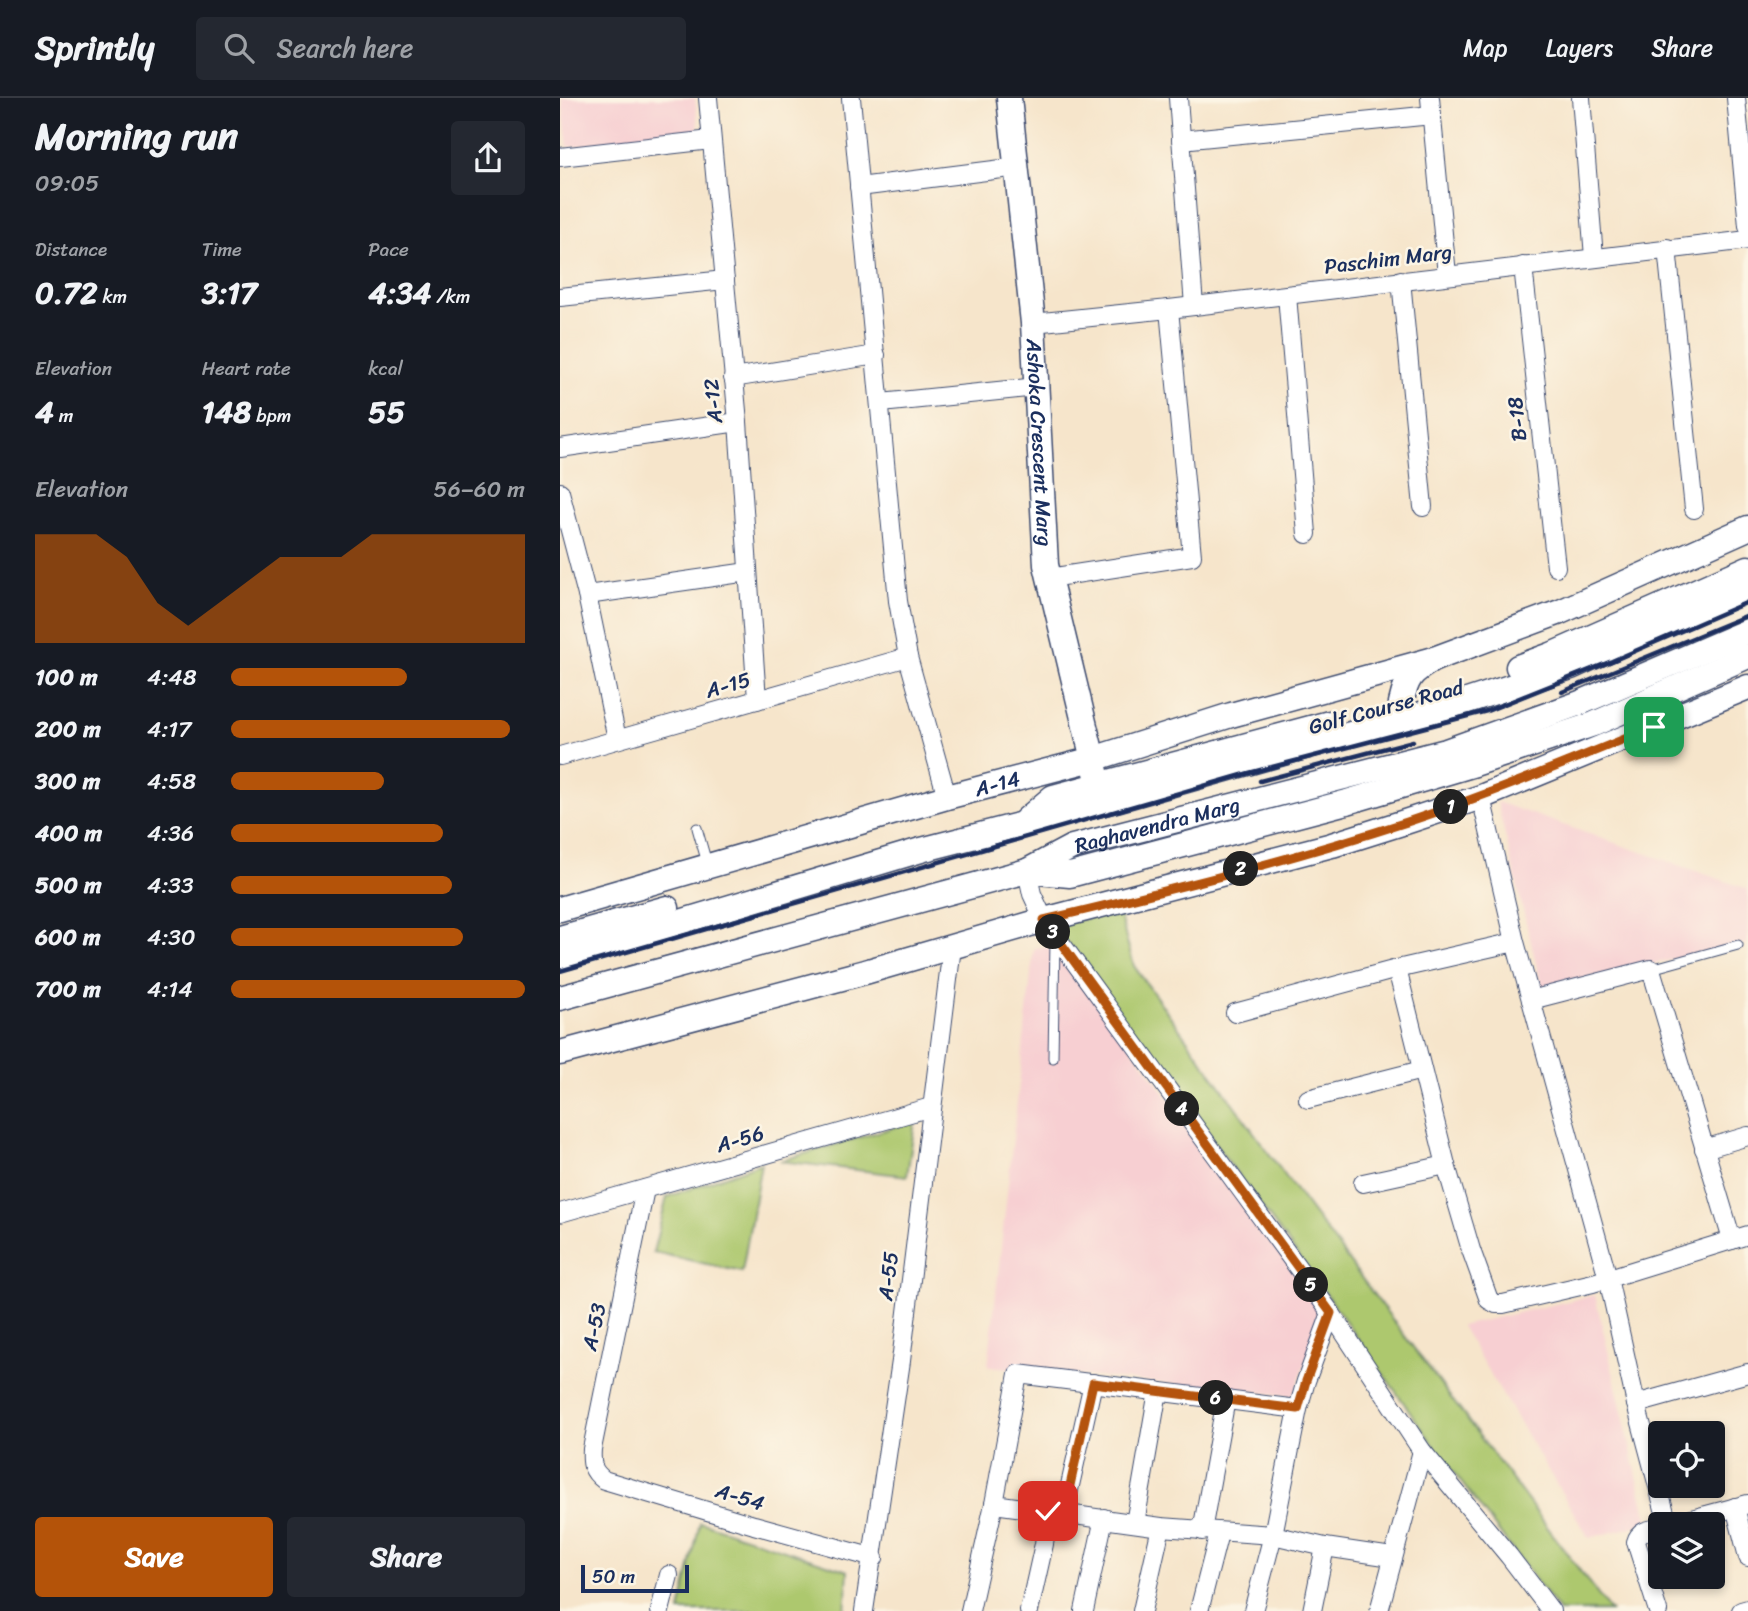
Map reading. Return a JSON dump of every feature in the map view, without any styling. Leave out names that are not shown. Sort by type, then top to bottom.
[{"type":"street","name":"A-12","points":[[708,98],[738,422],[757,700]]},
{"type":"street","points":[[851,98],[881,403],[890,536],[908,657],[947,797]]},
{"type":"street","name":"Ashoka Crescent Marg","points":[[1010,98],[1033,323],[1042,509],[1049,578],[1100,784]]},
{"type":"street","points":[[1178,98],[1194,306]]},
{"type":"street","points":[[1581,98],[1594,257]]},
{"type":"street","points":[[1737,98],[1748,226]]},
{"type":"street","points":[[1181,140],[1431,106],[1447,275]]},
{"type":"street","points":[[560,157],[711,140]]},
{"type":"street","points":[[859,187],[1018,167]]},
{"type":"street","name":"Paschim Marg","points":[[1033,323],[1748,240]]},
{"type":"street","points":[[1667,248],[1694,509]]},
{"type":"street","name":"B-18","points":[[1523,266],[1556,567]]},
{"type":"street","points":[[560,297],[725,280]]},
{"type":"street","points":[[1401,280],[1423,507]]},
{"type":"street","points":[[1287,295],[1307,534]]},
{"type":"street","points":[[1049,578],[1192,556],[1169,309]]},
{"type":"street","points":[[733,377],[876,355]]},
{"type":"street","points":[[881,403],[1037,387]]},
{"type":"street","points":[[560,449],[738,422]]},
{"type":"street","points":[[560,492],[587,595],[617,739]]},
{"type":"street","points":[[1401,704],[1406,682],[1416,669],[1434,659],[1560,612],[1748,528]]},
{"type":"street","name":"Golf Course Road","points":[[1021,825],[1053,797],[1446,692],[1551,655],[1748,568]]},
{"type":"street","points":[[587,595],[748,572]]},
{"type":"street","name":"Raghavendra Marg","points":[[560,958],[921,850],[1116,800],[1464,702],[1571,667],[1748,587]]},
{"type":"street","name":"Raghavendra Marg","points":[[561,998],[1027,871],[1072,847],[1446,751],[1580,703],[1748,631]]},
{"type":"street","points":[[1551,1611],[1422,1451],[1331,1313],[1050,928],[1032,894],[1027,871],[1070,875],[1404,786],[1594,724],[1748,656]]},
{"type":"street","name":"A-15","points":[[560,756],[908,657]]},
{"type":"street","name":"A-14","points":[[560,909],[947,797],[1093,759],[1231,715],[1434,659]]},
{"type":"street","points":[[560,1053],[952,947],[1050,928],[1332,845],[1481,797],[1748,687]]},
{"type":"street","points":[[560,938],[1053,797]]},
{"type":"street","points":[[1481,797],[1531,1000],[1608,1278],[1636,1404],[1665,1512]]},
{"type":"street","points":[[653,912],[710,912]]},
{"type":"street","points":[[1235,1013],[1397,968],[1516,942]]},
{"type":"street","name":"A-55","points":[[864,1611],[874,1558],[901,1360],[952,947]]},
{"type":"street","points":[[1397,968],[1446,1165],[1489,1300],[1503,1304],[1608,1278],[1740,1238],[1704,1149],[1651,970],[1531,1000]]},
{"type":"street","points":[[1308,1099],[1422,1070]]},
{"type":"street","name":"A-56","points":[[560,1213],[931,1107]]},
{"type":"street","points":[[1704,1149],[1748,1136]]},
{"type":"street","points":[[1363,1183],[1446,1165]]},
{"type":"street","name":"A-53","points":[[595,1473],[591,1463],[592,1449],[645,1189]]},
{"type":"street","points":[[1253,1611],[1273,1535],[1298,1409],[1331,1313]]},
{"type":"street","points":[[1636,1404],[1748,1373]]},
{"type":"street","points":[[970,1611],[994,1504],[1018,1374],[1298,1409]]},
{"type":"street","points":[[1029,1611],[1044,1544],[1056,1512],[1093,1383]]},
{"type":"street","points":[[1135,1523],[1158,1391]]},
{"type":"street","points":[[1199,1611],[1226,1399]]},
{"type":"street","points":[[1379,1611],[1422,1451]]},
{"type":"street","name":"A-54","points":[[595,1473],[604,1480],[629,1488],[874,1558]]},
{"type":"street","points":[[994,1504],[1161,1527],[1273,1535],[1325,1547],[1392,1557]]},
{"type":"street","points":[[1719,1512],[1742,1506],[1748,1557]]},
{"type":"street","points":[[1084,1611],[1104,1518]]},
{"type":"street","points":[[1142,1611],[1161,1527]]},
{"type":"street","points":[[1648,1531],[1637,1536],[1636,1542],[1648,1580]]},
{"type":"street","points":[[1312,1611],[1325,1547]]},
{"type":"street","points":[[660,1611],[669,1575]]},
{"type":"street","points":[[1651,1589],[1658,1611]]},
{"type":"street","points":[[1741,1611],[1748,1609]]},
{"type":"lane","points":[[696,828],[708,867]]},
{"type":"lane","points":[[1050,928],[1053,1058]]},
{"type":"lane","points":[[1651,970],[1738,945]]},
{"type":"shaded area","points":[[562,98],[695,98],[699,133],[568,147]]},
{"type":"shaded area","points":[[1497,802],[1748,889],[1748,943],[1542,988]]},
{"type":"shaded area","points":[[1058,946],[1324,1313],[1293,1396],[988,1366],[1034,948]]},
{"type":"shaded area","points":[[1595,1295],[1648,1523],[1589,1538],[1461,1326]]},
{"type":"green space","points":[[1119,913],[1134,966],[1286,1177],[1610,1611],[1559,1611],[1448,1465],[1329,1298],[1053,924]]},
{"type":"green space","points":[[915,1121],[907,1176],[780,1161]]},
{"type":"green space","points":[[761,1163],[742,1272],[653,1252],[667,1197]]},
{"type":"green space","points":[[700,1522],[848,1571],[845,1611],[680,1611]]},
{"type":"railway","points":[[560,971],[1249,773],[1487,711],[1748,602]]},
{"type":"railway","points":[[1562,692],[1748,615]]},
{"type":"railway","points":[[1260,781],[1413,741]]},
{"type":"route","points":[[1048,1511],[1064,1512],[1093,1383],[1298,1409],[1331,1313],[1044,920],[1332,845],[1405,822],[1481,797],[1517,780],[1654,727]]}]
